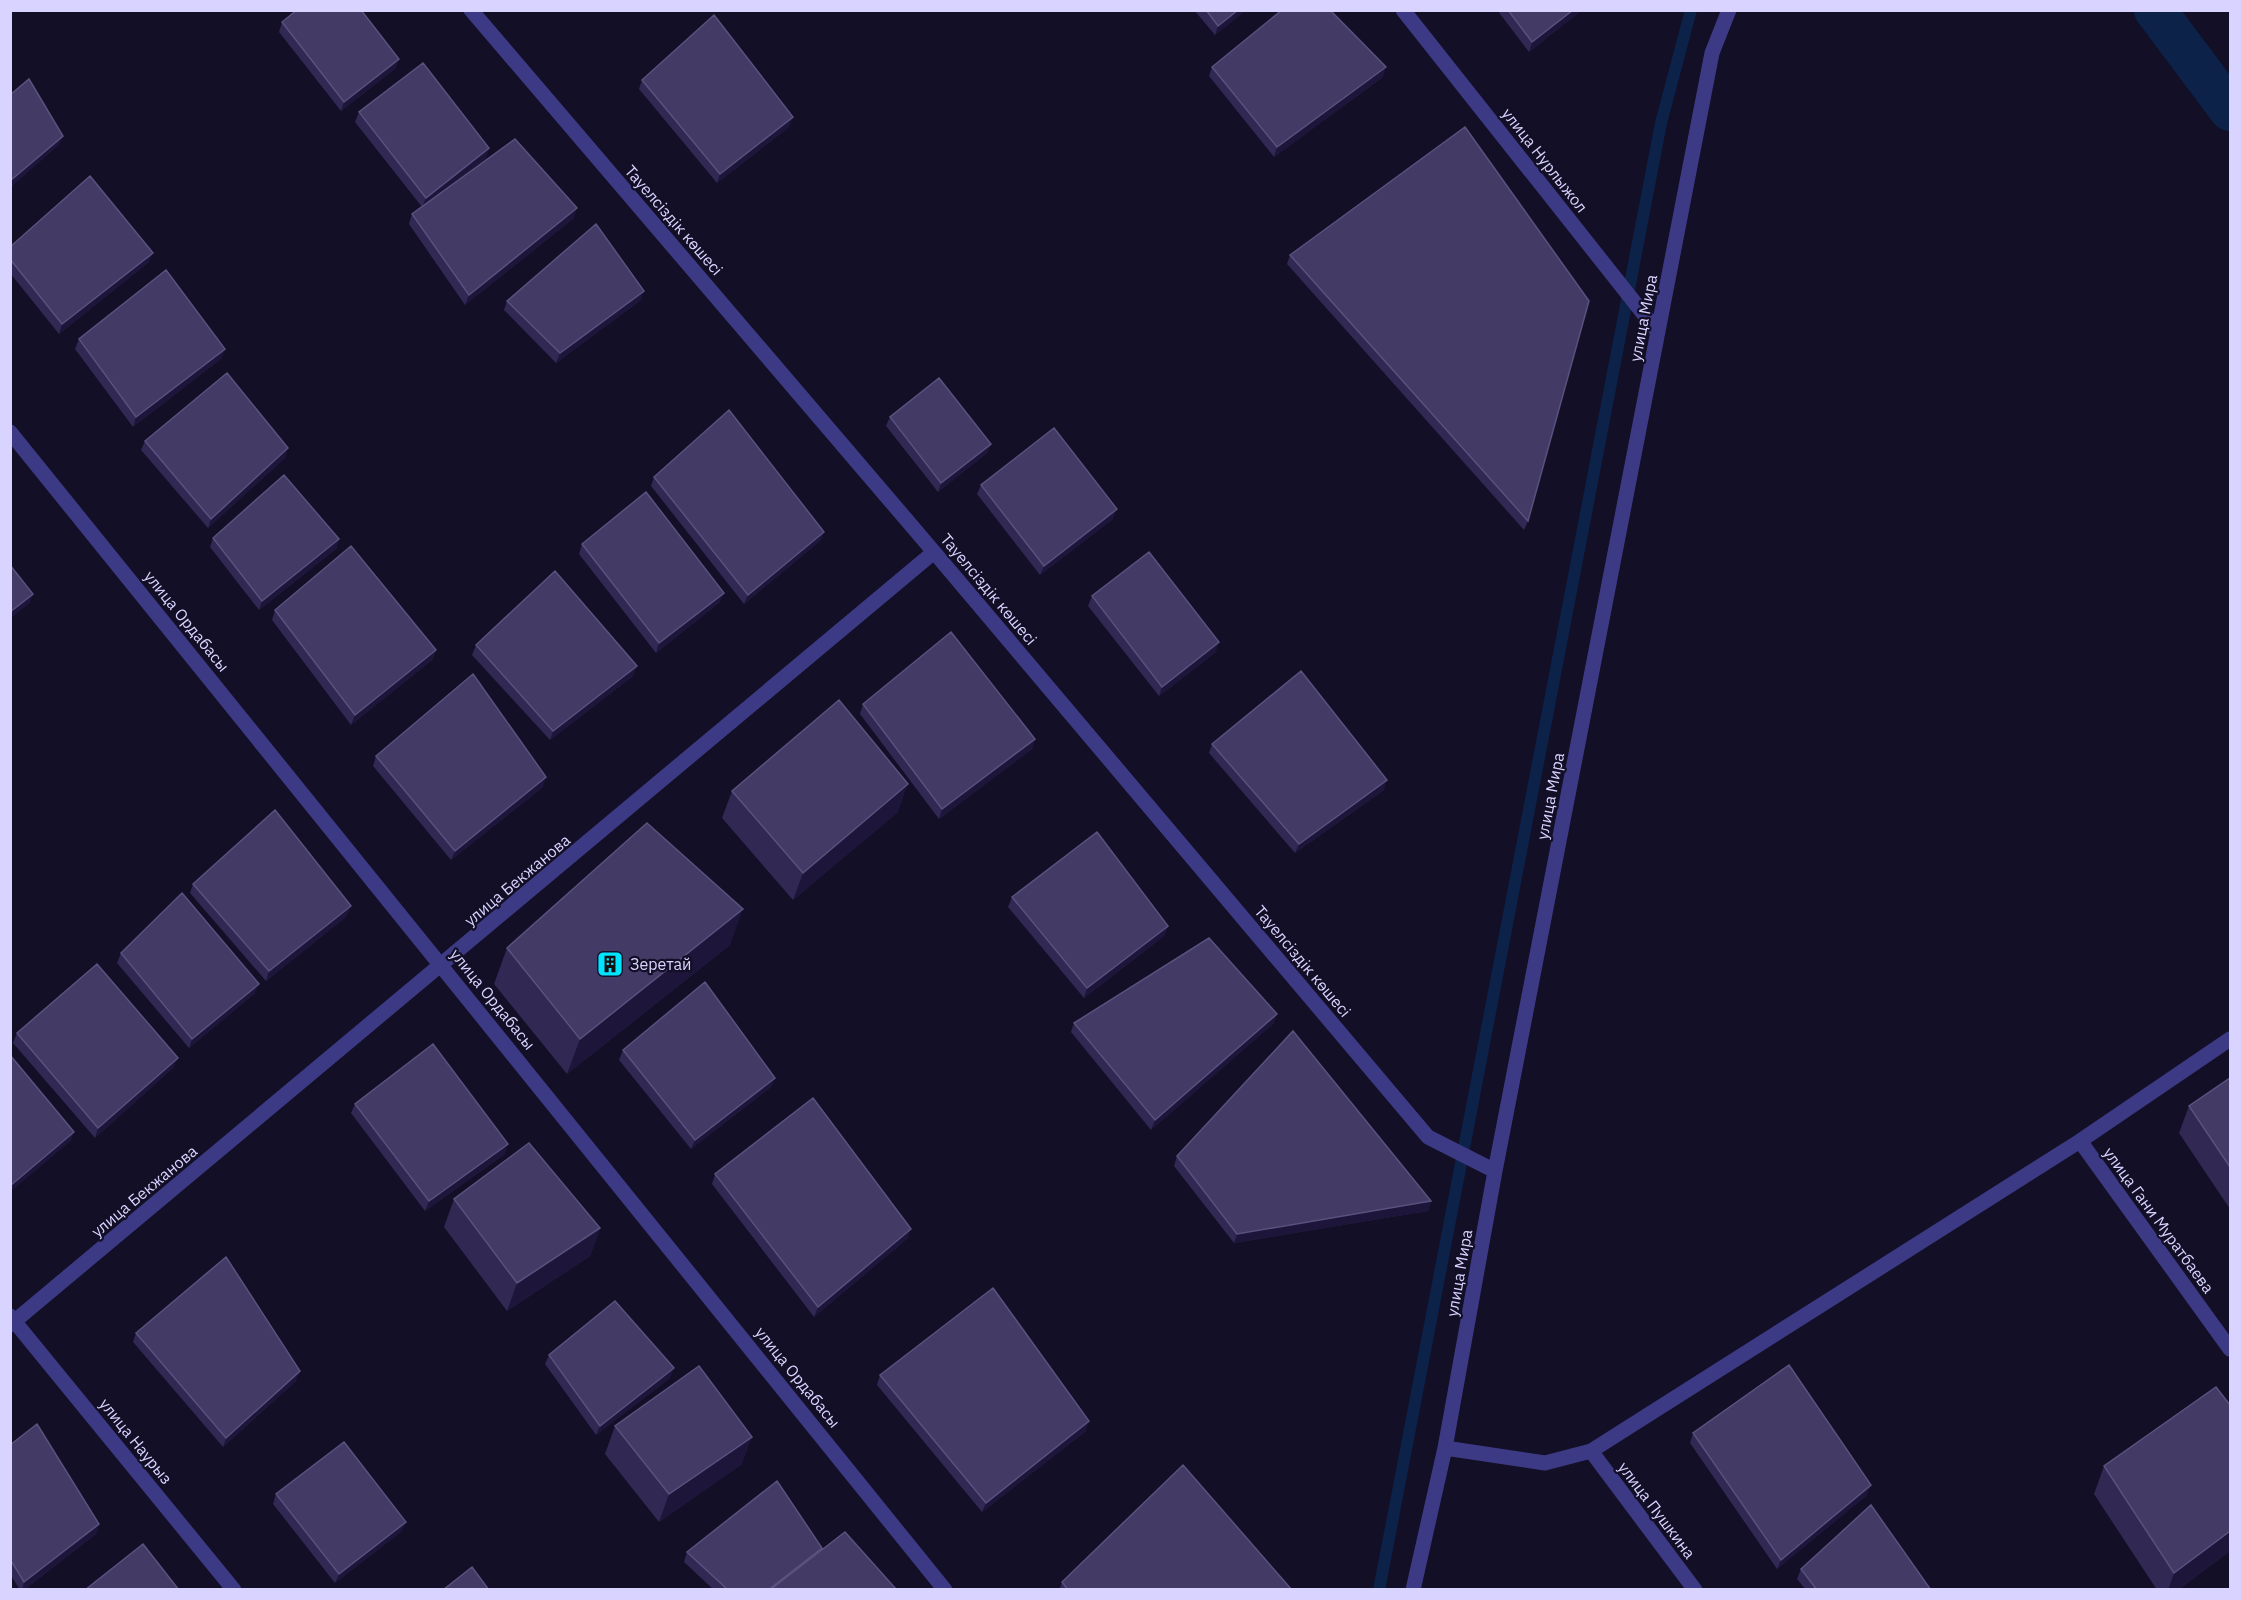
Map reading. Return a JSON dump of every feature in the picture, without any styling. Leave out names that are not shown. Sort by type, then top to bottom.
[{"type":"street","name":"Тауелсіздік көшесі","points":[[471,10],[934,552],[1428,1137],[1495,1171]]},
{"type":"street","name":"улица Нурлыжол","points":[[1403,10],[1658,332]]},
{"type":"street","name":"улица Мира","points":[[1413,1590],[1445,1448],[1495,1171],[1712,53],[1729,10]]},
{"type":"street","name":"улица Ордабасы","points":[[10,432],[945,1590]]},
{"type":"street","name":"улица Бекжанова","points":[[12,1321],[443,966],[934,552]]},
{"type":"street","points":[[1445,1448],[1545,1463],[1591,1452],[2080,1141],[2230,1039]]},
{"type":"street","name":"улица Гани Муратбаева","points":[[2080,1141],[2230,1349]]},
{"type":"street","name":"улица Наурыз","points":[[12,1321],[234,1590]]},
{"type":"street","name":"улица Пушкина","points":[[1591,1452],[1695,1590]]},
{"type":"building","points":[[297,10],[361,10],[399,59],[344,102],[282,22]]},
{"type":"building","points":[[1206,10],[1238,10],[1218,26]]},
{"type":"building","points":[[1282,10],[1330,10],[1386,67],[1277,147],[1212,67]]},
{"type":"building","points":[[1508,10],[1573,10],[1532,42]]},
{"type":"building","points":[[714,15],[793,117],[720,174],[642,80]]},
{"type":"building","points":[[423,63],[489,148],[426,198],[359,112]]},
{"type":"building","points":[[29,79],[63,136],[10,181],[10,95]]},
{"type":"building","points":[[1465,127],[1589,301],[1528,521],[1290,255]]},
{"type":"building","points":[[515,139],[577,208],[469,295],[412,214]]},
{"type":"building","points":[[90,176],[153,253],[62,324],[10,259],[10,247]]},
{"type":"building","points":[[596,224],[644,291],[560,353],[507,301]]},
{"type":"building","points":[[166,270],[225,349],[136,417],[79,339]]},
{"type":"building","points":[[227,373],[288,448],[211,519],[145,441]]},
{"type":"building","points":[[939,378],[991,444],[941,483],[890,417]]},
{"type":"building","points":[[729,410],[824,532],[748,595],[654,477]]},
{"type":"building","points":[[1054,428],[1117,509],[1044,566],[981,485]]},
{"type":"building","points":[[284,475],[339,539],[262,601],[213,538]]},
{"type":"building","points":[[646,492],[724,593],[659,643],[582,544]]},
{"type":"building","points":[[351,546],[436,650],[355,715],[275,610]]},
{"type":"building","points":[[1149,552],[1219,642],[1162,687],[1092,596]]},
{"type":"building","points":[[10,565],[33,594],[10,612]]},
{"type":"building","points":[[555,571],[637,666],[553,731],[476,645]]},
{"type":"building","points":[[951,632],[1035,739],[942,809],[863,704]]},
{"type":"building","points":[[1301,671],[1387,780],[1299,844],[1212,744]]},
{"type":"building","points":[[473,674],[546,777],[455,851],[376,756]]},
{"type":"building","points":[[839,700],[908,784],[803,873],[732,791]]},
{"type":"building","points":[[275,810],[351,906],[269,971],[193,884]]},
{"type":"building","name":"Зеретай","points":[[647,823],[743,909],[580,1039],[507,948]]},
{"type":"building","points":[[1097,832],[1168,926],[1087,988],[1012,897]]},
{"type":"building","points":[[182,893],[259,984],[192,1039],[121,953]]},
{"type":"building","points":[[1209,938],[1277,1014],[1155,1120],[1074,1023]]},
{"type":"building","points":[[97,964],[178,1058],[98,1128],[17,1033]]},
{"type":"building","points":[[705,982],[775,1078],[695,1140],[623,1050]]},
{"type":"building","points":[[1293,1031],[1431,1201],[1237,1234],[1177,1156]]},
{"type":"building","points":[[433,1044],[508,1144],[429,1201],[355,1104]]},
{"type":"building","points":[[10,1055],[74,1132],[10,1186]]},
{"type":"building","points":[[2230,1078],[2230,1167],[2189,1106]]},
{"type":"building","points":[[813,1098],[911,1229],[818,1307],[715,1174]]},
{"type":"building","points":[[529,1143],[600,1228],[517,1283],[454,1199]]},
{"type":"building","points":[[226,1257],[300,1371],[226,1438],[136,1333]]},
{"type":"building","points":[[993,1288],[1089,1421],[986,1503],[880,1375]]},
{"type":"building","points":[[615,1301],[674,1368],[600,1426],[549,1355]]},
{"type":"building","points":[[1789,1365],[1871,1485],[1781,1560],[1693,1433]]},
{"type":"building","points":[[699,1366],[752,1437],[669,1494],[615,1426]]},
{"type":"building","points":[[2216,1387],[2230,1405],[2230,1531],[2174,1573],[2104,1466]]},
{"type":"building","points":[[37,1424],[99,1524],[24,1582],[10,1559],[10,1445]]},
{"type":"building","points":[[344,1442],[406,1522],[339,1574],[276,1494]]},
{"type":"building","points":[[1183,1465],[1292,1590],[1068,1590],[1062,1582]]},
{"type":"building","points":[[777,1481],[822,1548],[768,1590],[728,1590],[687,1552]]},
{"type":"building","points":[[1871,1505],[1931,1590],[1817,1590],[1801,1569]]},
{"type":"building","points":[[845,1532],[896,1589],[770,1590]]},
{"type":"building","points":[[143,1544],[179,1590],[85,1590]]},
{"type":"building","points":[[472,1567],[489,1590],[443,1590]]},
{"type":"waterway","points":[[1379,1590],[1661,123],[1691,10]]},
{"type":"waterway","points":[[2155,10],[2230,110]]},
{"type":"place","name":"Зеретай","points":[[610,964]]}]
